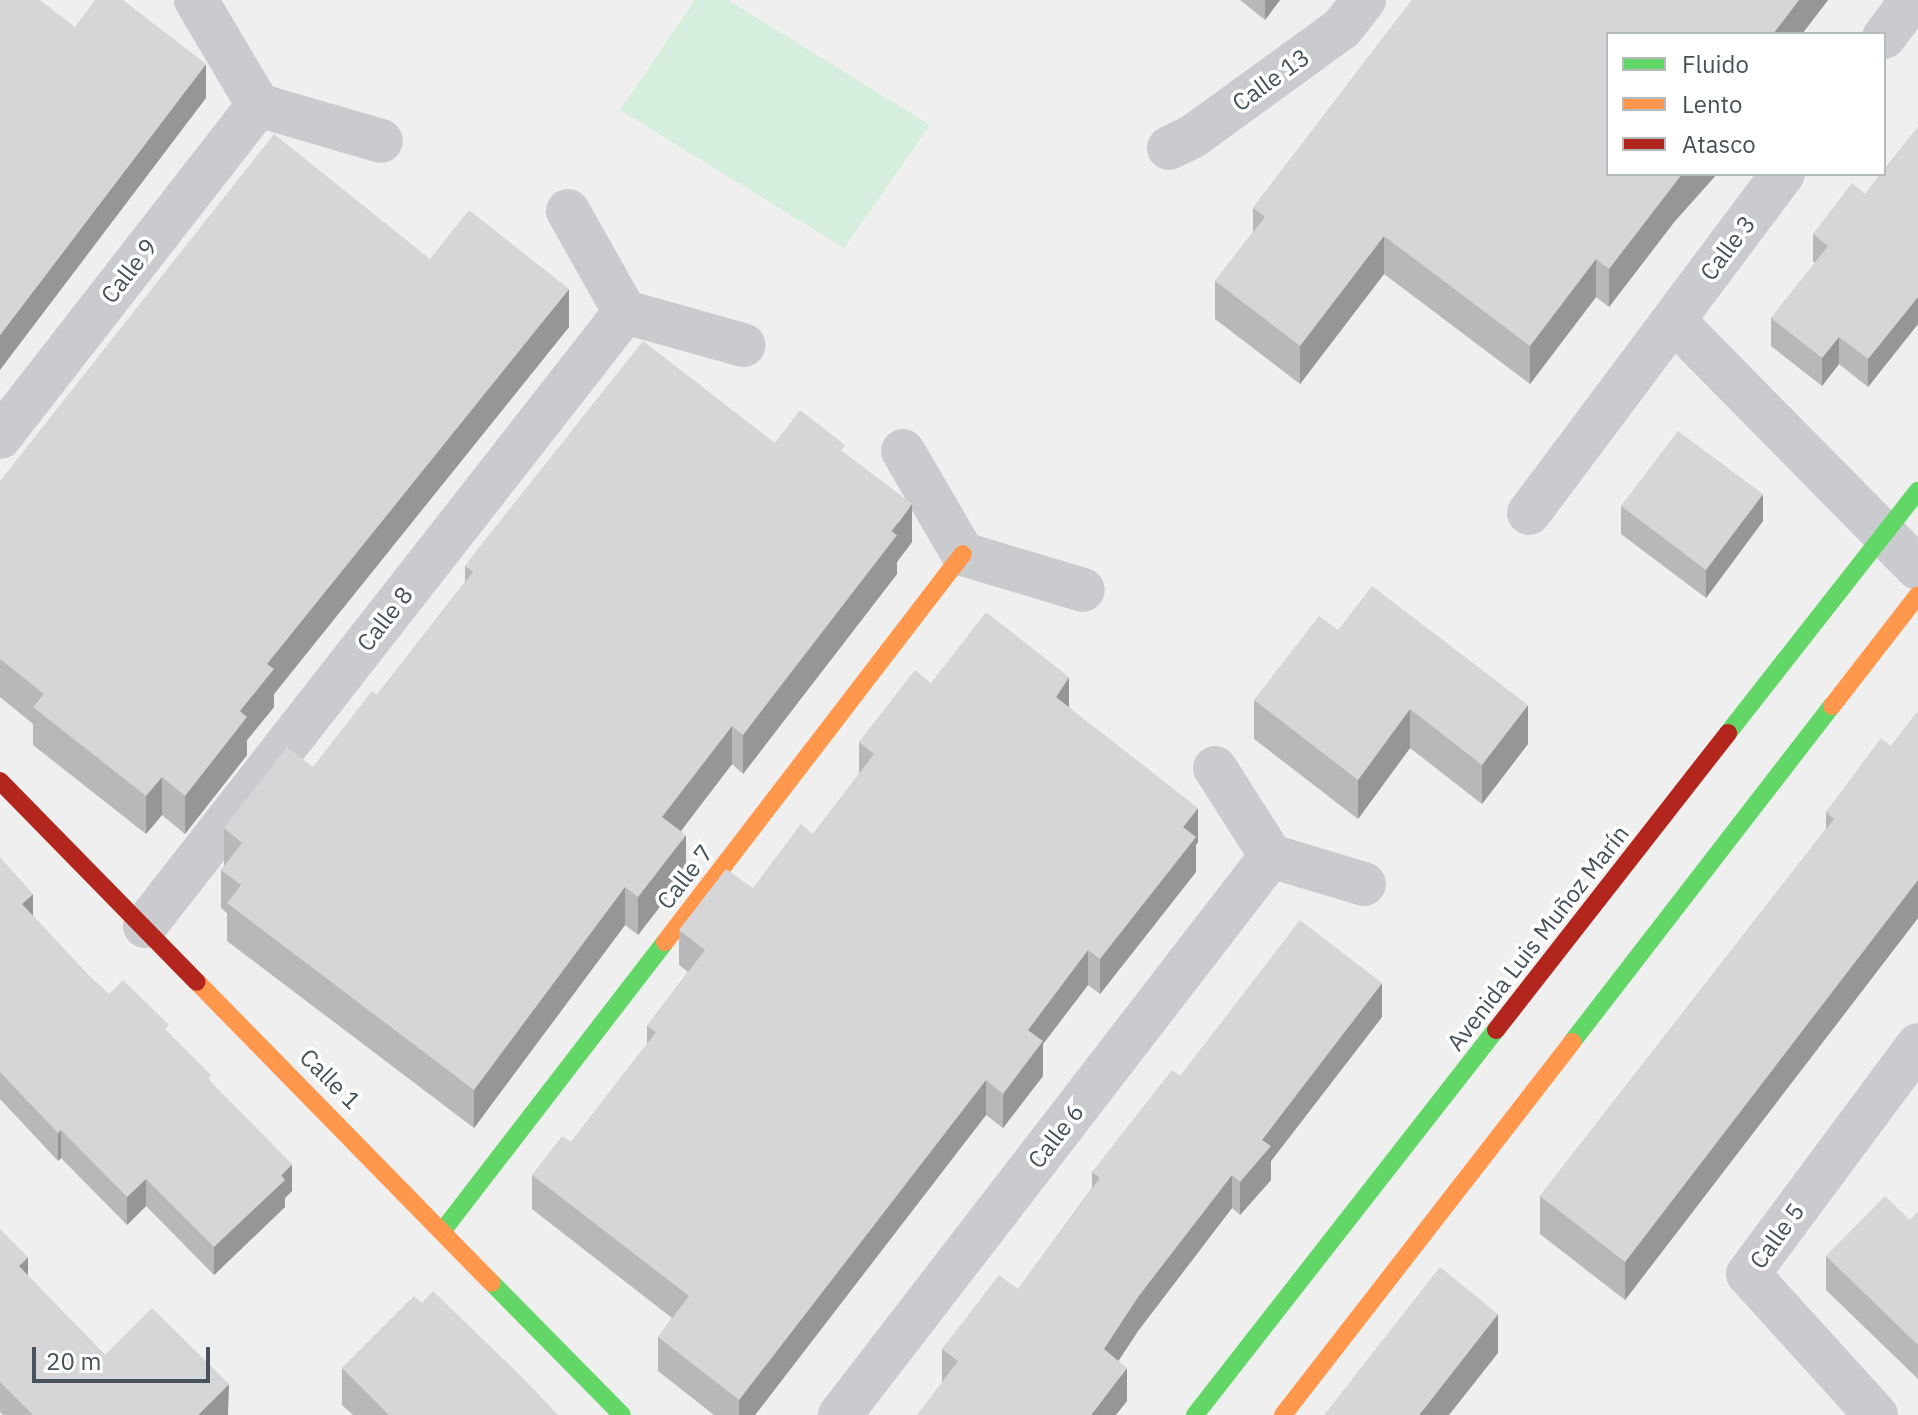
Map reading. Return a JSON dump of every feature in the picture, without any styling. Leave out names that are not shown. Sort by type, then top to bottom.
[{"type":"main road","name":"Avenida Luis Muñoz Marín","points":[[1195,1415],[1918,491]]},
{"type":"main road","name":"Calle 7","points":[[444,1229],[963,554]]},
{"type":"main road","points":[[1283,1415],[1918,595]]},
{"type":"main road","name":"Calle 1","points":[[0,781],[444,1229],[622,1415]]},
{"type":"street","points":[[196,0],[258,105],[381,141]]},
{"type":"street","name":"Calle 13","points":[[1169,148],[1192,137],[1342,28],[1364,0]]},
{"type":"street","points":[[1886,34],[1912,0]]},
{"type":"street","name":"Calle 9","points":[[0,437],[258,105]]},
{"type":"street","name":"Calle 3","points":[[1529,513],[1782,176]]},
{"type":"street","points":[[568,211],[625,312],[743,345]]},
{"type":"street","name":"Calle 8","points":[[145,926],[625,312]]},
{"type":"street","points":[[1674,321],[1918,568]]},
{"type":"street","points":[[903,451],[963,554],[1083,590]]},
{"type":"street","points":[[1215,768],[1271,856],[1364,884]]},
{"type":"street","name":"Calle 6","points":[[840,1415],[1271,856]]},
{"type":"street","name":"Calle 5","points":[[1876,1415],[1748,1274],[1918,1045]]},
{"type":"green space","points":[[695,0],[728,0],[930,125],[844,248],[620,110]]},
{"type":"building","points":[[0,0],[40,0],[75,27],[95,0],[123,0],[206,64],[0,335]]},
{"type":"building","points":[[1412,0],[1799,0],[1775,32],[1606,32],[1606,176],[1680,176],[1609,269],[1596,259],[1530,346],[1384,236],[1300,346],[1215,281],[1265,217],[1253,208]]},
{"type":"building","points":[[1918,127],[1918,297],[1868,359],[1839,337],[1822,358],[1771,318],[1828,246],[1813,234],[1852,183],[1865,194],[1879,176],[1886,176],[1886,168]]},
{"type":"building","points":[[274,134],[430,259],[469,210],[569,289],[267,664],[274,669],[240,711],[247,717],[185,796],[162,777],[146,796],[33,707],[44,694],[0,659],[0,481]]},
{"type":"building","points":[[643,341],[775,443],[800,410],[845,445],[841,450],[912,504],[891,531],[897,535],[743,735],[732,726],[662,817],[686,835],[638,897],[625,887],[474,1090],[227,903],[241,885],[221,870],[242,843],[224,828],[287,747],[313,767],[372,691],[377,695],[473,572],[465,566]]},
{"type":"building","points":[[1678,431],[1763,494],[1706,570],[1621,506]]},
{"type":"building","points":[[1372,586],[1528,705],[1482,765],[1410,709],[1358,780],[1254,700],[1319,616],[1338,630]]},
{"type":"building","points":[[986,612],[1069,677],[1056,697],[1198,808],[1183,827],[1196,837],[1100,959],[1088,950],[1028,1030],[1043,1041],[1003,1094],[986,1080],[739,1400],[658,1337],[689,1296],[532,1175],[562,1136],[571,1142],[656,1032],[647,1026],[705,950],[679,930],[726,869],[753,888],[801,824],[813,834],[874,754],[859,742],[915,670],[931,683]]},
{"type":"building","points":[[1918,711],[1918,880],[1625,1262],[1540,1196],[1834,819],[1826,812],[1881,738],[1891,746]]},
{"type":"building","points":[[0,857],[33,894],[22,904],[90,977],[109,994],[123,980],[169,1025],[165,1029],[211,1075],[208,1079],[292,1164],[281,1175],[285,1180],[214,1247],[146,1179],[127,1197],[61,1130],[58,1133],[0,1072]]},
{"type":"building","points":[[1300,920],[1382,983],[1262,1140],[1271,1146],[1240,1182],[1232,1175],[1138,1297],[1104,1349],[1127,1368],[1091,1415],[917,1415],[958,1361],[942,1349],[999,1275],[1018,1289],[1100,1178],[1092,1172],[1172,1070],[1180,1076]]},
{"type":"building","points":[[1885,1196],[1910,1220],[1918,1212],[1918,1345],[1826,1256]]},
{"type":"building","points":[[0,1229],[28,1257],[19,1266],[105,1355],[152,1308],[229,1384],[198,1415],[33,1415],[0,1382]]},
{"type":"building","points":[[1440,1267],[1498,1314],[1419,1415],[1324,1415]]},
{"type":"building","points":[[433,1291],[558,1415],[389,1415],[342,1368],[414,1296],[422,1303]]},
{"type":"traffic: fast","points":[[1728,733],[1918,491]]},
{"type":"traffic: fast","points":[[1572,1042],[1832,706]]},
{"type":"traffic: fast","points":[[444,1229],[665,942]]},
{"type":"traffic: fast","points":[[1195,1415],[1496,1030]]},
{"type":"traffic: fast","points":[[492,1283],[622,1415]]},
{"type":"traffic: slow","points":[[665,942],[963,554]]},
{"type":"traffic: slow","points":[[1832,706],[1918,595]]},
{"type":"traffic: slow","points":[[197,982],[492,1283]]},
{"type":"traffic: slow","points":[[1283,1415],[1572,1042]]},
{"type":"traffic: jam","points":[[1496,1030],[1728,733]]},
{"type":"traffic: jam","points":[[0,781],[197,982]]}]
